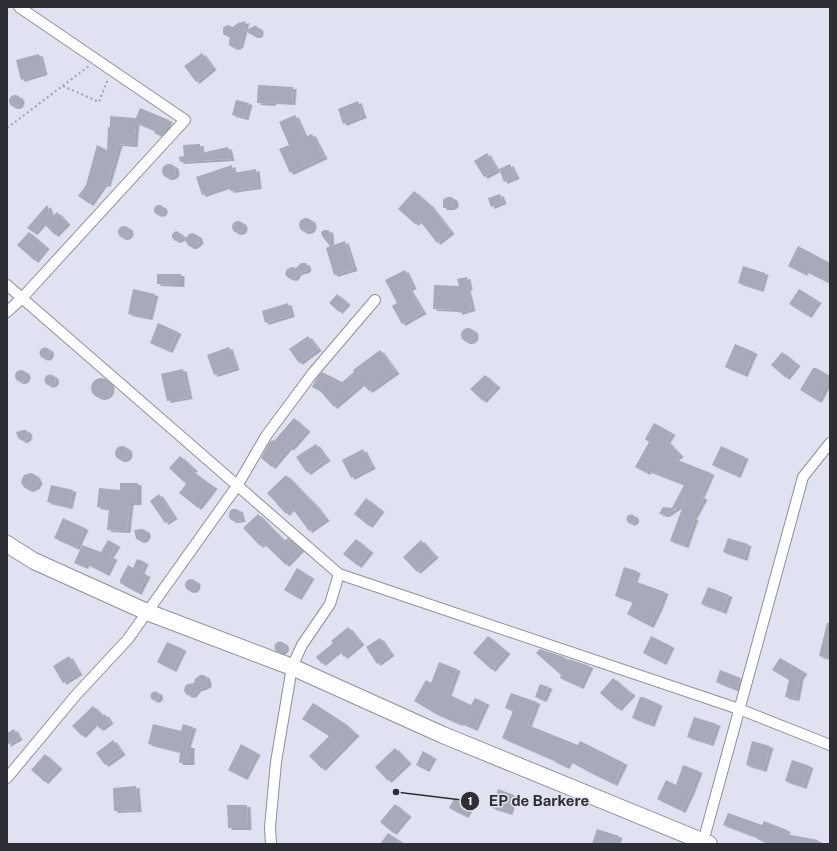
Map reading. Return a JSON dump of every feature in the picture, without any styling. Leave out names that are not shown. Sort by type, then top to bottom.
[{"type":"main road","points":[[7,544],[34,561],[147,612],[292,667],[443,735],[706,843]]},
{"type":"street","points":[[7,312],[22,298],[185,120],[19,7]]},
{"type":"street","points":[[7,285],[339,574],[739,709],[830,745]]},
{"type":"street","points":[[7,778],[76,695],[128,639],[238,486],[270,430],[312,374],[376,300]]},
{"type":"street","points":[[706,843],[739,709],[803,477],[830,443]]},
{"type":"street","points":[[271,844],[270,827],[276,762],[292,667],[302,645],[330,604],[339,574]]},
{"type":"path","points":[[7,128],[97,60]]},
{"type":"path","points":[[63,86],[99,102],[112,70]]},
{"type":"building","points":[[246,21],[240,45],[235,48],[232,47],[229,45],[230,36],[224,35],[223,28],[228,25],[233,27],[238,23]]},
{"type":"building","points":[[254,26],[259,28],[259,35],[254,36],[245,31]]},
{"type":"building","points":[[202,53],[213,68],[196,82],[184,66]]},
{"type":"building","points":[[39,54],[44,73],[21,80],[16,60]]},
{"type":"building","points":[[258,85],[293,87],[292,103],[257,103]]},
{"type":"building","points":[[13,95],[17,95],[21,101],[17,107],[13,107],[9,103],[9,99]]},
{"type":"building","points":[[236,100],[249,103],[245,118],[232,115]]},
{"type":"building","points":[[358,101],[363,116],[343,124],[338,109]]},
{"type":"building","points":[[140,108],[169,120],[164,134],[162,136],[154,133],[155,131],[136,123],[134,145],[119,144],[107,185],[104,184],[90,204],[78,196],[86,185],[97,145],[107,150],[110,116],[136,118]]},
{"type":"building","points":[[295,115],[305,137],[312,134],[324,157],[290,173],[279,149],[289,145],[279,122]]},
{"type":"building","points":[[200,144],[201,153],[228,147],[231,159],[180,162],[179,157],[184,156],[183,145]]},
{"type":"building","points":[[487,153],[497,170],[484,177],[474,161]]},
{"type":"building","points":[[166,164],[172,164],[176,168],[176,174],[172,178],[166,178],[162,174],[162,168]]},
{"type":"building","points":[[510,164],[516,177],[504,182],[499,169]]},
{"type":"building","points":[[232,165],[233,173],[256,169],[258,187],[230,191],[229,186],[202,195],[196,177]]},
{"type":"building","points":[[414,191],[430,205],[451,232],[437,243],[419,220],[415,224],[398,209]]},
{"type":"building","points":[[500,194],[503,202],[491,207],[488,198]]},
{"type":"building","points":[[448,197],[454,199],[455,205],[450,208],[443,208],[443,200]]},
{"type":"building","points":[[47,205],[52,217],[57,212],[67,223],[55,235],[43,223],[34,233],[27,228]]},
{"type":"building","points":[[157,205],[161,205],[164,210],[161,215],[157,215],[154,212],[154,208]]},
{"type":"building","points":[[303,218],[309,218],[313,222],[313,228],[309,232],[303,232],[299,228],[299,222]]},
{"type":"building","points":[[236,221],[240,221],[244,227],[240,233],[236,233],[232,229],[232,225]]},
{"type":"building","points":[[124,226],[128,228],[130,232],[128,236],[124,238],[120,236],[118,232],[120,228]]},
{"type":"building","points":[[328,230],[330,232],[331,246],[345,241],[354,269],[334,275],[326,248],[330,246],[322,236],[321,232]]},
{"type":"building","points":[[176,231],[186,238],[189,234],[195,234],[198,236],[200,241],[193,247],[190,247],[184,239],[185,238],[176,241],[174,240],[172,234]]},
{"type":"building","points":[[29,232],[46,247],[35,261],[17,245]]},
{"type":"building","points":[[798,246],[830,263],[830,275],[827,282],[805,271],[804,274],[788,266]]},
{"type":"building","points":[[301,263],[306,263],[308,268],[307,270],[298,273],[293,279],[288,278],[285,274],[287,269],[292,267],[296,268]]},
{"type":"building","points":[[743,266],[765,273],[760,290],[738,283]]},
{"type":"building","points":[[405,270],[413,287],[409,289],[423,312],[402,324],[392,306],[397,303],[385,280]]},
{"type":"building","points":[[157,274],[181,274],[181,285],[157,284]]},
{"type":"building","points":[[467,277],[469,288],[467,289],[472,309],[459,313],[458,310],[433,309],[434,285],[459,286],[457,279]]},
{"type":"building","points":[[133,289],[155,294],[149,318],[128,314]]},
{"type":"building","points":[[799,289],[818,301],[808,316],[789,304]]},
{"type":"building","points":[[337,294],[347,303],[339,312],[329,303]]},
{"type":"building","points":[[288,303],[291,315],[265,323],[262,311]]},
{"type":"building","points":[[158,323],[178,332],[169,351],[150,343]]},
{"type":"building","points":[[468,328],[473,330],[475,335],[473,340],[468,342],[463,340],[461,335],[463,330]]},
{"type":"building","points":[[308,336],[318,349],[299,363],[289,349]]},
{"type":"building","points":[[735,344],[754,352],[744,375],[725,367]]},
{"type":"building","points":[[229,347],[236,368],[214,375],[207,355]]},
{"type":"building","points":[[43,348],[47,348],[49,349],[49,357],[43,358],[40,355],[40,351]]},
{"type":"building","points":[[380,350],[396,372],[369,391],[362,383],[334,407],[320,391],[312,387],[322,372],[342,382],[354,372],[353,370]]},
{"type":"building","points":[[782,352],[797,364],[786,378],[771,365]]},
{"type":"building","points":[[813,368],[816,368],[830,376],[830,379],[818,401],[800,390]]},
{"type":"building","points":[[183,369],[189,397],[167,401],[161,374]]},
{"type":"building","points":[[19,370],[23,370],[27,376],[23,382],[19,382],[15,378],[15,374]]},
{"type":"building","points":[[48,375],[52,375],[54,376],[54,384],[48,385],[45,382],[45,378]]},
{"type":"building","points":[[485,375],[497,386],[483,401],[470,389]]},
{"type":"building","points":[[101,378],[108,381],[111,388],[108,395],[101,398],[94,395],[91,388],[94,381]]},
{"type":"building","points":[[294,418],[307,430],[290,449],[289,447],[272,467],[261,458],[269,443],[272,440],[274,441]]},
{"type":"building","points":[[654,423],[672,433],[667,441],[680,455],[675,459],[711,473],[701,496],[704,498],[693,518],[695,518],[685,546],[670,541],[684,503],[666,515],[659,514],[663,507],[672,508],[684,485],[648,471],[647,473],[635,467],[649,442],[645,439]]},
{"type":"building","points":[[26,430],[29,435],[26,440],[23,441],[18,438],[16,432]]},
{"type":"building","points":[[316,444],[327,459],[307,473],[296,457]]},
{"type":"building","points":[[119,446],[125,446],[129,450],[129,456],[125,460],[119,460],[115,456],[115,450]]},
{"type":"building","points":[[721,446],[745,457],[737,476],[712,465]]},
{"type":"building","points":[[363,449],[372,467],[351,478],[342,460]]},
{"type":"building","points":[[180,456],[194,469],[192,471],[214,487],[198,508],[179,493],[186,484],[169,468]]},
{"type":"building","points":[[31,473],[37,477],[39,482],[36,487],[29,490],[23,486],[21,482],[24,475]]},
{"type":"building","points":[[286,475],[317,507],[326,519],[309,531],[292,508],[286,514],[267,493]]},
{"type":"building","points":[[120,483],[138,483],[138,503],[130,503],[127,531],[107,530],[109,509],[97,507],[99,488],[120,490]]},
{"type":"building","points":[[51,485],[73,490],[69,507],[47,502]]},
{"type":"building","points":[[159,494],[174,517],[165,523],[150,501]]},
{"type":"building","points":[[366,498],[381,510],[369,526],[354,514]]},
{"type":"building","points":[[232,509],[239,510],[242,520],[231,520],[229,514]]},
{"type":"building","points":[[258,514],[284,541],[288,538],[301,549],[286,565],[263,543],[260,546],[243,528]]},
{"type":"building","points":[[629,515],[633,515],[635,519],[633,523],[629,523],[627,521],[627,517]]},
{"type":"building","points":[[63,518],[85,528],[76,548],[54,538]]},
{"type":"building","points":[[142,529],[147,532],[147,535],[144,540],[141,541],[136,538],[134,530]]},
{"type":"building","points":[[728,538],[748,544],[744,559],[723,552]]},
{"type":"building","points":[[356,539],[370,551],[358,566],[343,554]]},
{"type":"building","points":[[108,540],[117,545],[110,556],[114,558],[106,574],[86,564],[85,567],[74,563],[82,545],[101,552]]},
{"type":"building","points":[[421,540],[435,556],[417,572],[403,557]]},
{"type":"building","points":[[137,559],[145,562],[141,572],[147,575],[138,593],[120,583],[120,580],[128,565],[133,568]]},
{"type":"building","points":[[624,567],[637,571],[634,581],[665,592],[650,626],[627,614],[633,602],[615,596]]},
{"type":"building","points":[[297,568],[311,577],[298,598],[284,590]]},
{"type":"building","points":[[189,579],[193,579],[197,585],[193,591],[189,591],[185,587],[185,583]]},
{"type":"building","points":[[708,587],[729,595],[723,612],[701,604]]},
{"type":"building","points":[[827,623],[830,623],[830,659],[819,656]]},
{"type":"building","points":[[348,627],[361,643],[344,657],[339,650],[322,664],[316,657],[333,643],[331,641]]},
{"type":"building","points":[[488,636],[507,652],[492,670],[473,653]]},
{"type":"building","points":[[651,636],[671,646],[663,663],[643,653]]},
{"type":"building","points":[[380,638],[391,654],[377,664],[366,647]]},
{"type":"building","points":[[280,641],[284,643],[286,647],[284,651],[280,653],[276,651],[274,647],[276,643]]},
{"type":"building","points":[[167,642],[183,649],[173,670],[157,662]]},
{"type":"building","points":[[540,649],[564,657],[568,661],[569,659],[590,666],[580,687],[560,678],[561,675],[536,653]]},
{"type":"building","points":[[69,656],[79,673],[63,683],[53,666]]},
{"type":"building","points":[[780,658],[804,672],[800,678],[796,699],[785,697],[789,680],[772,670]]},
{"type":"building","points":[[439,662],[457,669],[448,694],[471,705],[475,698],[486,703],[474,729],[436,714],[414,701],[426,680],[431,683]]},
{"type":"building","points":[[720,670],[741,678],[736,690],[716,682]]},
{"type":"building","points":[[200,675],[206,676],[208,685],[198,689],[192,696],[187,695],[184,691],[185,686],[194,683],[195,679]]},
{"type":"building","points":[[613,678],[632,694],[618,709],[600,693]]},
{"type":"building","points":[[540,684],[549,687],[543,700],[535,697]]},
{"type":"building","points":[[153,692],[157,692],[159,696],[157,700],[153,700],[151,698],[151,694]]},
{"type":"building","points":[[511,693],[537,702],[528,725],[578,745],[580,741],[624,763],[614,784],[569,761],[566,767],[502,738],[513,711],[505,708]]},
{"type":"building","points":[[640,697],[659,704],[651,725],[632,718]]},
{"type":"building","points":[[313,703],[344,723],[356,734],[322,769],[309,756],[329,736],[302,719]]},
{"type":"building","points":[[93,706],[103,716],[105,714],[110,722],[100,729],[95,723],[82,736],[72,726]]},
{"type":"building","points":[[694,717],[717,724],[710,744],[687,737]]},
{"type":"building","points":[[153,724],[181,731],[183,724],[193,727],[187,746],[191,746],[191,763],[179,763],[180,752],[148,744]]},
{"type":"building","points":[[14,729],[19,738],[7,745],[7,733]]},
{"type":"building","points":[[113,740],[122,753],[105,765],[96,753]]},
{"type":"building","points":[[752,741],[770,746],[763,770],[746,765]]},
{"type":"building","points":[[241,744],[257,753],[244,778],[228,770]]},
{"type":"building","points":[[395,748],[408,762],[388,781],[375,767]]},
{"type":"building","points":[[423,751],[433,757],[426,770],[416,765]]},
{"type":"building","points":[[45,754],[59,767],[45,782],[31,770]]},
{"type":"building","points":[[792,760],[810,766],[803,787],[785,781]]},
{"type":"building","points":[[683,765],[699,771],[682,811],[657,799],[666,780],[676,785]]},
{"type":"building","points":[[136,786],[138,810],[114,811],[113,788]]},
{"type":"building","points":[[498,789],[514,795],[509,813],[492,808]]},
{"type":"building","points":[[454,799],[470,807],[465,816],[449,808]]},
{"type":"building","points":[[395,804],[408,815],[393,833],[380,822]]},
{"type":"building","points":[[227,805],[247,805],[248,828],[228,828]]},
{"type":"building","points":[[728,813],[762,825],[764,821],[787,830],[786,834],[818,840],[818,844],[770,844],[723,825]]},
{"type":"building","points":[[597,829],[619,836],[616,844],[592,844]]},
{"type":"building","points":[[388,833],[404,844],[380,844]]},
{"type":"place","name":"EP de Barkere","points":[[396,792]]}]
